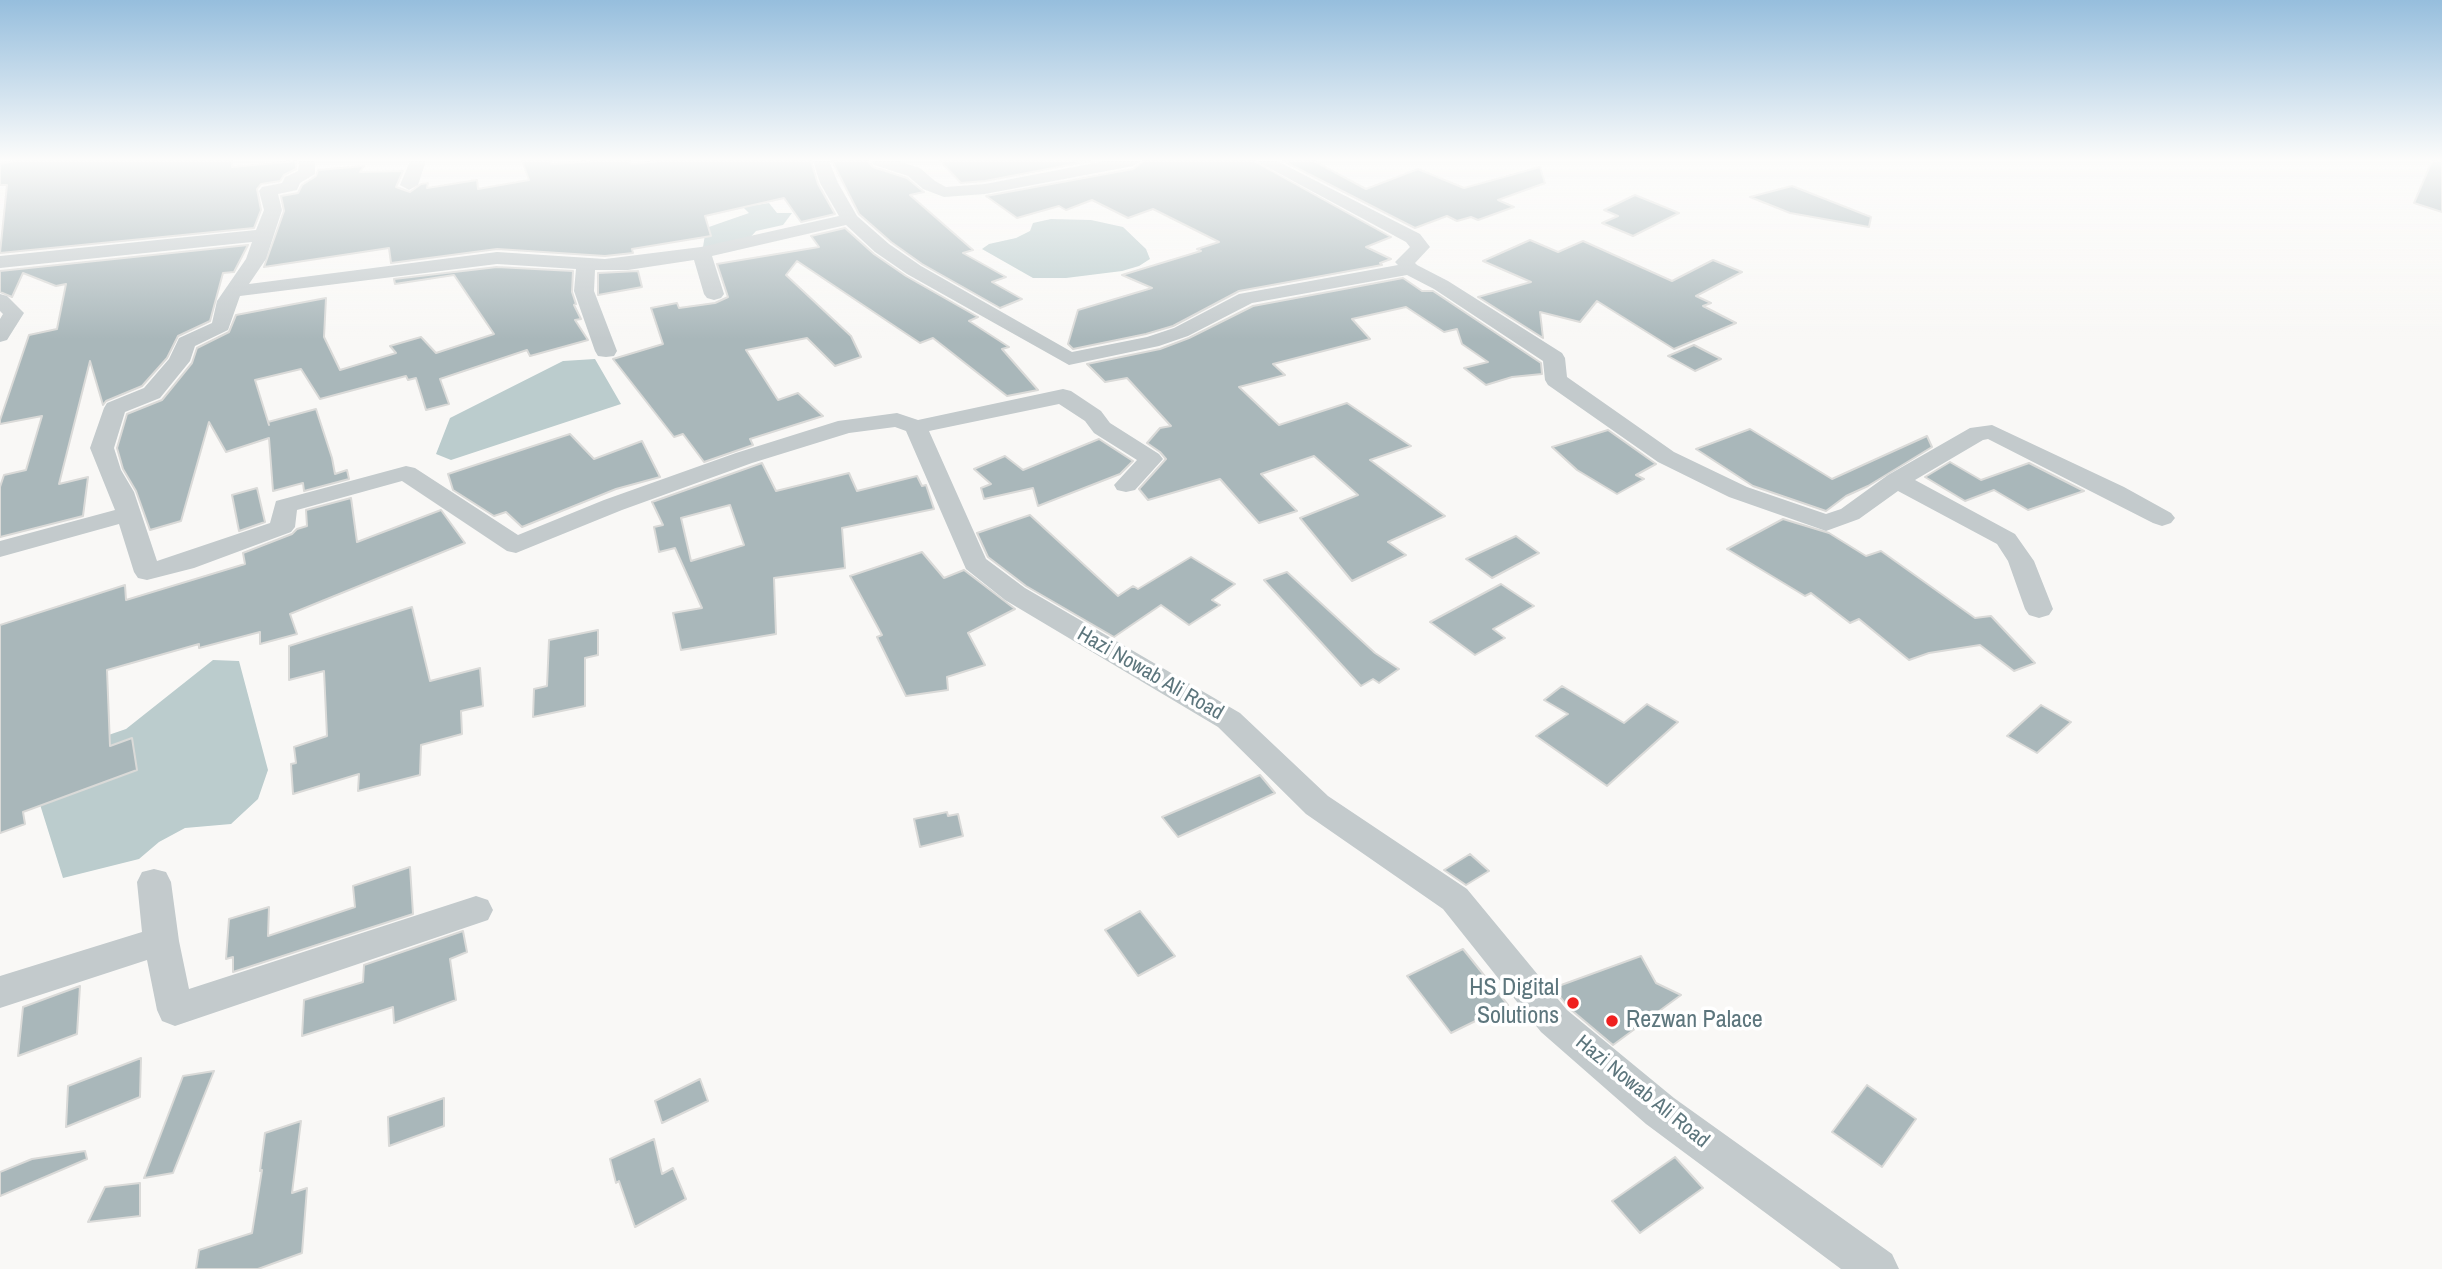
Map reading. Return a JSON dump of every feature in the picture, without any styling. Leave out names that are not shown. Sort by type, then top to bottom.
[{"type":"street","points":[[270,220],[256,259],[228,301],[221,326],[186,342],[179,361],[152,393],[115,408],[102,448],[109,470],[122,492],[147,572],[185,562],[282,527],[285,506],[406,473],[516,545],[613,505],[846,426],[897,420],[916,427],[1063,396],[1093,416],[1102,428],[1151,459],[1126,485]]},
{"type":"street","points":[[234,291],[323,282],[496,258],[628,264],[701,253],[845,220]]},
{"type":"street","points":[[851,220],[882,248],[914,270],[1069,359],[1152,342],[1181,332],[1246,298],[1410,269]]},
{"type":"street","points":[[1379,220],[1413,238],[1421,247],[1405,262],[1410,269],[1441,285],[1554,358],[1556,380],[1666,457],[1738,492],[1826,523],[1850,514],[1897,480],[1978,433],[1992,432],[2162,518]]},
{"type":"street","points":[[0,284],[8,262],[263,235]]},
{"type":"street","points":[[701,253],[714,295]]},
{"type":"street","points":[[586,264],[584,291],[606,351]]},
{"type":"street","points":[[0,300],[14,313],[5,333],[0,336]]},
{"type":"street","points":[[1030,336],[1062,387],[1063,396]]},
{"type":"street","name":"Hazi Nowab Ali Road","points":[[916,427],[975,563],[1015,594],[1229,720],[1317,805],[1455,899],[1554,1021],[1649,1102],[1877,1269]]},
{"type":"street","points":[[1897,480],[2006,540],[2021,561],[2039,609]]},
{"type":"street","points":[[0,549],[128,514]]},
{"type":"street","points":[[154,882],[161,941],[175,1010],[476,910]]},
{"type":"street","points":[[0,992],[161,941]]},
{"type":"shaded area","points":[[728,220],[787,220],[783,225],[756,231],[748,240],[703,247],[706,228]]},
{"type":"shaded area","points":[[1046,220],[1092,220],[1123,227],[1146,249],[1150,259],[1139,266],[1122,271],[1066,278],[1033,278],[982,249],[989,244],[1016,238],[1030,231],[1033,223]]},
{"type":"shaded area","points":[[595,359],[621,404],[451,460],[436,454],[450,418],[563,361]]},
{"type":"shaded area","points":[[213,660],[239,661],[268,770],[258,799],[231,824],[185,828],[159,842],[139,859],[63,878],[27,763],[126,729]]},
{"type":"building","points":[[3,220],[257,220],[254,228],[0,253]]},
{"type":"building","points":[[281,220],[706,220],[711,236],[632,249],[633,253],[605,256],[497,249],[391,263],[389,248],[264,267]]},
{"type":"building","points":[[866,220],[939,220],[973,250],[963,253],[1006,277],[992,282],[1022,299],[1000,308],[922,264]]},
{"type":"building","points":[[1175,220],[1361,220],[1391,237],[1366,247],[1391,259],[1380,263],[1382,265],[1239,291],[1173,326],[1146,334],[1073,349],[1068,344],[1078,310],[1152,288],[1122,275],[1201,251],[1197,249],[1219,242]]},
{"type":"building","points":[[1400,220],[1436,220],[1415,228]]},
{"type":"building","points":[[1608,220],[1665,220],[1633,236],[1602,223]]},
{"type":"building","points":[[1831,220],[1870,220],[1869,227]]},
{"type":"building","points":[[845,228],[874,254],[906,276],[978,317],[969,321],[1009,347],[1002,349],[1038,390],[1007,396],[933,338],[920,343],[797,261],[786,275],[851,336],[861,357],[835,366],[807,338],[746,350],[778,400],[798,393],[823,416],[750,439],[753,445],[704,462],[683,434],[674,437],[613,359],[663,344],[651,308],[677,303],[679,308],[715,303],[728,297],[717,264],[819,247],[811,236]]},
{"type":"building","points":[[1530,240],[1558,252],[1583,241],[1672,281],[1713,260],[1742,272],[1696,296],[1711,303],[1703,306],[1736,323],[1674,349],[1597,301],[1580,322],[1540,312],[1543,338],[1478,297],[1531,282],[1483,261]]},
{"type":"building","points":[[248,245],[234,272],[223,273],[210,321],[178,336],[167,358],[142,386],[106,401],[103,405],[90,361],[59,484],[88,477],[83,516],[0,537],[0,487],[4,475],[26,470],[42,416],[0,424],[0,420],[29,335],[57,329],[66,284],[56,286],[23,273],[12,297],[0,292],[0,271]]},
{"type":"building","points":[[497,267],[573,271],[574,305],[581,319],[575,320],[588,340],[530,356],[527,350],[440,379],[449,404],[426,410],[416,378],[408,380],[406,376],[320,399],[301,369],[255,380],[268,422],[316,409],[335,474],[347,470],[349,479],[304,491],[303,483],[273,491],[269,438],[226,452],[209,422],[181,521],[150,530],[136,491],[123,469],[117,448],[127,414],[162,400],[192,363],[197,348],[229,332],[236,315],[326,298],[324,337],[340,370],[396,353],[390,346],[421,337],[436,353],[494,334],[454,275],[395,284],[394,279]]},
{"type":"building","points":[[638,271],[642,287],[598,295],[598,273]]},
{"type":"building","points":[[1403,278],[1422,291],[1433,291],[1541,363],[1542,374],[1512,377],[1486,385],[1464,368],[1488,362],[1462,344],[1457,329],[1444,332],[1406,307],[1352,319],[1370,339],[1273,364],[1285,375],[1239,387],[1279,425],[1347,403],[1411,446],[1370,460],[1445,516],[1388,542],[1406,555],[1352,581],[1300,518],[1358,495],[1314,456],[1261,474],[1297,511],[1259,523],[1220,479],[1148,500],[1139,489],[1166,459],[1147,443],[1160,428],[1171,426],[1127,378],[1105,382],[1087,364],[1160,349],[1189,338],[1253,306]]},
{"type":"building","points":[[1694,345],[1721,359],[1695,371],[1668,356]]},
{"type":"building","points":[[1750,429],[1832,479],[1927,436],[1932,447],[1868,486],[1846,496],[1826,511],[1753,486],[1696,449]]},
{"type":"building","points":[[1608,430],[1656,464],[1636,475],[1644,479],[1617,494],[1577,470],[1552,447]]},
{"type":"building","points":[[570,434],[594,459],[642,441],[660,477],[616,489],[522,527],[506,512],[494,516],[453,490],[448,474]]},
{"type":"building","points":[[1099,439],[1133,461],[1120,474],[1038,506],[1033,488],[984,499],[981,488],[991,484],[974,469],[1005,456],[1023,470]]},
{"type":"building","points":[[1950,462],[1981,480],[2029,463],[2084,491],[2028,510],[1994,490],[1965,501],[1925,477]]},
{"type":"building","points":[[762,463],[776,491],[849,473],[857,491],[917,476],[922,486],[926,485],[934,509],[842,528],[845,568],[774,578],[776,634],[681,650],[673,613],[702,608],[675,548],[659,552],[654,527],[663,525],[652,502]],"holes":[[[730,505],[744,545],[691,561],[681,518]]]},
{"type":"building","points":[[257,488],[265,522],[239,531],[232,495]]},
{"type":"building","points":[[351,498],[357,542],[441,510],[465,543],[290,614],[297,634],[260,644],[260,632],[199,648],[199,644],[107,670],[110,746],[132,738],[137,770],[23,812],[25,824],[0,833],[0,625],[125,585],[126,600],[245,564],[243,553],[307,526],[306,510]]},
{"type":"building","points":[[1030,515],[1118,596],[1133,586],[1138,589],[1191,557],[1235,584],[1212,600],[1220,605],[1189,625],[1161,605],[1114,637],[1026,586],[988,557],[977,533]]},
{"type":"building","points":[[1783,519],[1829,533],[1866,556],[1881,551],[1975,618],[1991,616],[2035,663],[2014,671],[1980,645],[1929,653],[1909,660],[1859,619],[1850,623],[1811,593],[1805,596],[1727,549]]},
{"type":"building","points":[[1516,536],[1539,553],[1492,578],[1466,559]]},
{"type":"building","points":[[922,552],[944,578],[964,570],[1015,609],[968,633],[985,665],[947,677],[948,690],[906,696],[877,637],[882,635],[850,576]]},
{"type":"building","points":[[1287,572],[1375,653],[1399,669],[1379,683],[1373,679],[1361,686],[1264,580]]},
{"type":"building","points":[[1501,584],[1534,606],[1493,629],[1505,638],[1475,655],[1430,622]]},
{"type":"building","points":[[412,607],[430,681],[480,668],[483,706],[461,711],[462,734],[421,745],[420,775],[358,791],[359,774],[293,794],[291,764],[296,763],[294,747],[327,736],[324,671],[289,680],[289,646]]},
{"type":"building","points":[[598,630],[598,655],[585,658],[585,706],[533,717],[534,689],[547,686],[549,640]]},
{"type":"building","points":[[1562,686],[1624,723],[1647,704],[1678,722],[1607,786],[1536,736],[1568,714],[1544,700]]},
{"type":"building","points":[[2041,705],[2071,722],[2037,753],[2007,736]]},
{"type":"building","points":[[1260,775],[1275,793],[1178,837],[1162,817]]},
{"type":"building","points":[[947,812],[948,816],[958,814],[963,836],[920,847],[914,819]]},
{"type":"building","points":[[1470,854],[1489,871],[1466,885],[1444,870]]},
{"type":"building","points":[[410,867],[413,914],[233,972],[233,957],[226,959],[229,919],[269,907],[268,936],[355,907],[353,886]]},
{"type":"building","points":[[1140,911],[1175,956],[1138,976],[1105,930]]},
{"type":"building","points":[[463,931],[467,952],[450,959],[456,1000],[394,1023],[393,1007],[302,1036],[304,1000],[363,982],[364,965]]},
{"type":"building","points":[[1463,949],[1508,1005],[1451,1033],[1407,976]]},
{"type":"building","name":"Rezwan Palace","points":[[1641,956],[1656,983],[1681,995],[1613,1045],[1569,1008],[1553,988]]},
{"type":"building","points":[[80,986],[77,1034],[18,1056],[23,1007]]},
{"type":"building","points":[[141,1058],[140,1097],[66,1127],[68,1086]]},
{"type":"building","points":[[214,1071],[173,1173],[144,1178],[183,1076]]},
{"type":"building","points":[[700,1079],[708,1101],[662,1123],[655,1101]]},
{"type":"building","points":[[1867,1085],[1916,1119],[1882,1167],[1832,1132]]},
{"type":"building","points":[[444,1098],[444,1126],[389,1146],[388,1117]]},
{"type":"building","points":[[301,1121],[292,1193],[307,1188],[302,1253],[258,1269],[196,1269],[199,1250],[252,1233],[265,1133]]},
{"type":"building","points":[[654,1139],[662,1174],[673,1168],[686,1199],[635,1227],[619,1181],[616,1183],[610,1159]]},
{"type":"building","points":[[85,1151],[87,1159],[0,1196],[0,1172],[32,1159]]},
{"type":"building","points":[[1675,1157],[1703,1188],[1640,1233],[1612,1201]]},
{"type":"building","points":[[140,1183],[140,1216],[88,1222],[105,1187]]},
{"type":"place","name":"HS Digital Solutions","points":[[1573,1003]]},
{"type":"place","name":"Rezwan Palace","points":[[1612,1021]]}]
